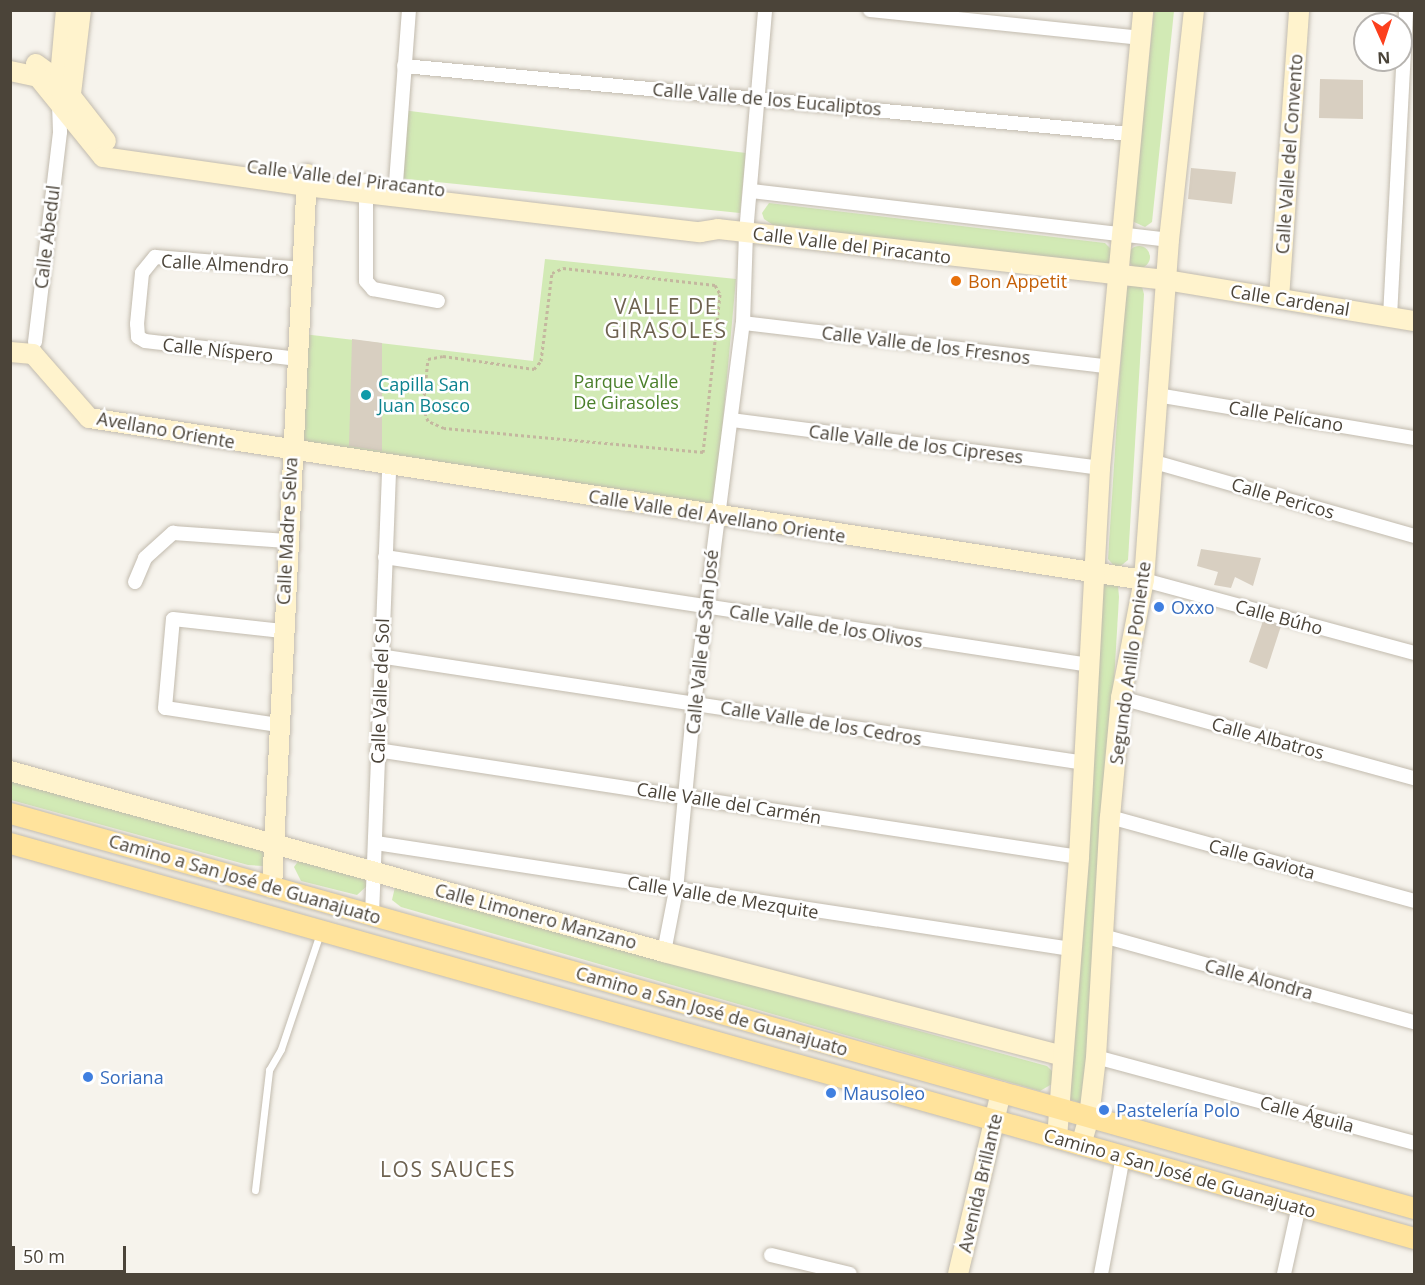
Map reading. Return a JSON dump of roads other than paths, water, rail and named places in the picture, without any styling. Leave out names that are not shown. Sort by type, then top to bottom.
[{"type":"main road","name":"Calle Abedul","points":[[63,106],[66,10]]},
{"type":"main road","name":"Calle Abedul","points":[[63,106],[81,10]]},
{"type":"main road","name":"Segundo Anillo Poniente","points":[[1057,1138],[1062,1109],[1063,1056],[1079,857],[1100,468],[1119,235],[1143,10]]},
{"type":"main road","name":"Segundo Anillo Poniente","points":[[1081,1145],[1089,1117],[1096,1057],[1110,817],[1121,698],[1144,580],[1168,240],[1194,10]]},
{"type":"main road","name":"Calle Valle del Convento","points":[[1279,298],[1299,10]]},
{"type":"main road","name":"Calle Valle del Piracanto","points":[[10,58],[42,65],[63,106]]},
{"type":"main road","name":"Calle Valle del Piracanto","points":[[10,71],[38,76],[103,157],[365,187],[700,232],[718,229],[1166,280]]},
{"type":"main road","name":"Calle Madre Selva","points":[[272,888],[282,631],[307,180]]},
{"type":"main road","name":"Calle Cardenal","points":[[1166,280],[1414,321]]},
{"type":"main road","points":[[10,352],[34,348]]},
{"type":"main road","name":"Avellano Oriente","points":[[34,348],[89,418],[291,452]]},
{"type":"main road","name":"Calle Valle del Avellano Oriente","points":[[291,452],[1144,580]]},
{"type":"main road","name":"Calle Limonero Manzano","points":[[10,771],[664,952],[1063,1056]]},
{"type":"main road","name":"Camino a San José de Guanajuato","points":[[10,813],[1414,1208]]},
{"type":"main road","name":"Camino a San José de Guanajuato","points":[[10,843],[1414,1238]]},
{"type":"main road","name":"Avenida Brillante","points":[[958,1275],[1001,1092]]},
{"type":"street","points":[[396,191],[409,10]]},
{"type":"street","name":"Calle Valle de San José","points":[[664,952],[676,890],[694,704],[716,516],[732,420],[743,323],[746,233],[752,191],[756,98],[765,10]]},
{"type":"street","points":[[870,10],[1140,38]]},
{"type":"street","points":[[1390,317],[1406,10]]},
{"type":"street","name":"Calle Valle de los Eucaliptos","points":[[404,66],[1130,134]]},
{"type":"street","name":"Calle Abedul","points":[[34,348],[63,106]]},
{"type":"street","points":[[365,187],[366,281],[373,290],[438,301]]},
{"type":"street","points":[[752,191],[1168,240]]},
{"type":"street","name":"Calle Almendro","points":[[138,337],[142,273],[147,263],[155,257],[303,269]]},
{"type":"street","name":"Calle Valle de los Fresnos","points":[[743,323],[1110,367]]},
{"type":"street","name":"Calle Níspero","points":[[138,337],[145,341],[298,359]]},
{"type":"street","name":"Calle Pelícano","points":[[1157,395],[1414,438]]},
{"type":"street","name":"Calle Valle de los Cipreses","points":[[732,420],[1100,468]]},
{"type":"street","name":"Calle Pericos","points":[[1151,461],[1414,536]]},
{"type":"street","name":"Calle Valle del Sol","points":[[372,915],[376,843],[379,656],[389,466]]},
{"type":"street","points":[[135,582],[146,558],[173,533],[287,541]]},
{"type":"street","name":"Calle Valle de los Olivos","points":[[386,557],[1089,666]]},
{"type":"street","name":"Calle Búho","points":[[1144,580],[1414,654]]},
{"type":"street","points":[[278,725],[165,708],[173,620],[282,631]]},
{"type":"street","name":"Calle Valle de los Cedros","points":[[379,656],[1084,763]]},
{"type":"street","name":"Calle Albatros","points":[[1121,698],[1414,778]]},
{"type":"street","name":"Calle Valle del Carmén","points":[[377,750],[1079,857]]},
{"type":"street","name":"Calle Gaviota","points":[[1110,817],[1414,901]]},
{"type":"street","name":"Calle Valle de Mezquite","points":[[376,843],[1071,949]]},
{"type":"street","name":"Calle Alondra","points":[[1102,936],[1414,1022]]},
{"type":"street","name":"Calle Águila","points":[[1096,1057],[1414,1143]]},
{"type":"street","points":[[1101,1275],[1123,1156]]},
{"type":"street","points":[[1284,1275],[1299,1206]]},
{"type":"street","points":[[771,1255],[815,1270],[850,1275]]},
{"type":"lane","points":[[255,1190],[269,1070],[281,1049],[321,931]]},
{"type":"place","name":"Bon Appetit","points":[[956,281]]},
{"type":"place","name":"Capilla San Juan Bosco","points":[[366,395]]},
{"type":"place","name":"Oxxo","points":[[1159,607]]},
{"type":"place","name":"Soriana","points":[[88,1077]]},
{"type":"place","name":"Mausoleo","points":[[831,1093]]},
{"type":"place","name":"Pastelería Polo","points":[[1104,1110]]},
{"type":"district","name":"VALLE DE GIRASOLES","points":[[666,318]]},
{"type":"district","name":"LOS SAUCES","points":[[448,1169]]},
{"type":"park label","name":"Parque Valle De Girasoles","points":[[626,392]]}]
